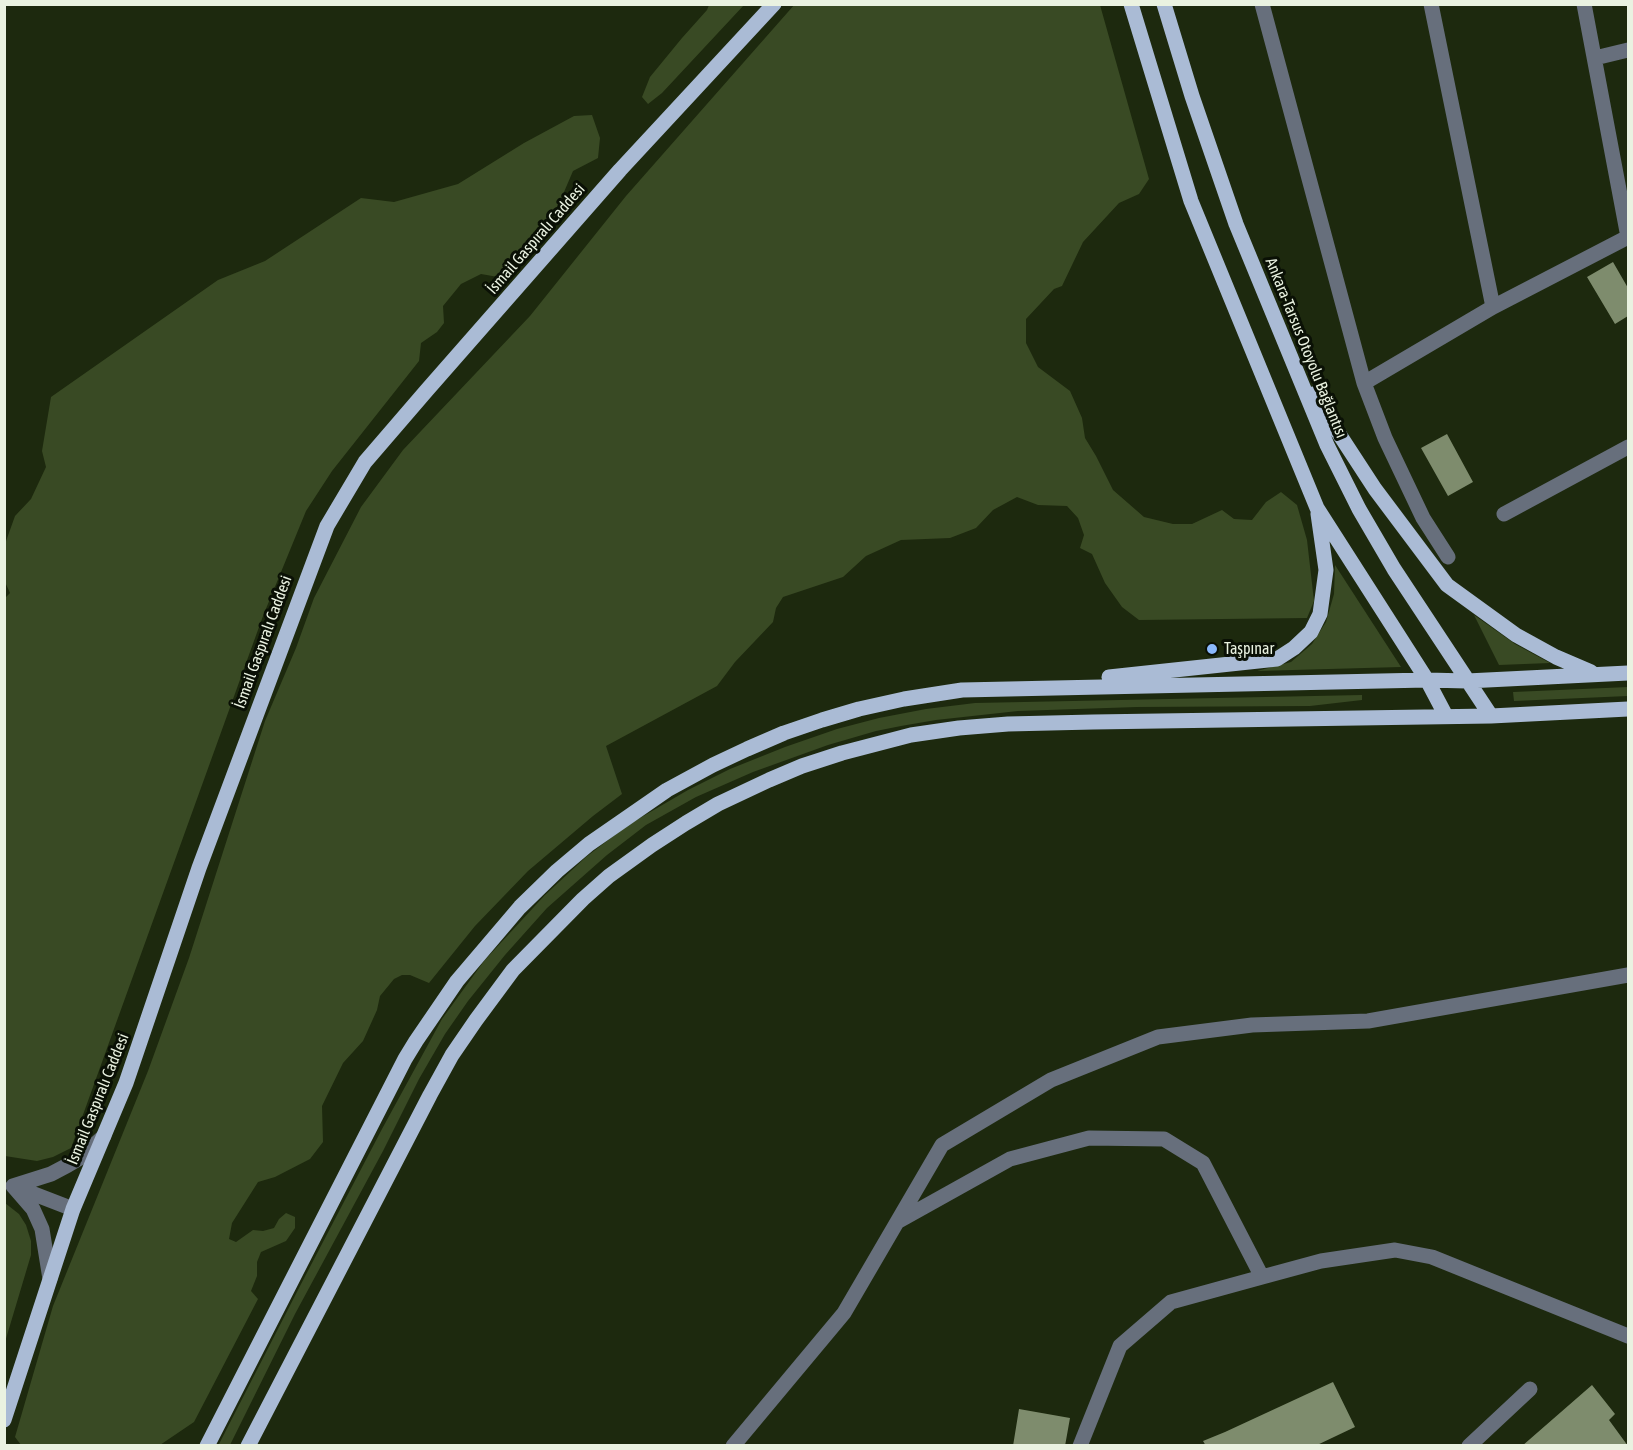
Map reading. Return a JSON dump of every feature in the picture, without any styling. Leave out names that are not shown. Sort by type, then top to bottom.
[{"type":"main road","name":"İsmail Gaspıralı Caddesi","points":[[4,1420],[73,1209],[126,1083],[199,868],[327,525],[365,462],[620,170],[774,4]]},
{"type":"main road","points":[[1131,4],[1191,201],[1317,508],[1427,680],[1446,716]]},
{"type":"main road","name":"Ankara-Tarsus Otoyolu Bağlantısı","points":[[1164,4],[1192,96],[1236,224],[1327,445],[1359,509],[1394,569],[1491,717]]},
{"type":"main road","points":[[1293,363],[1375,489],[1447,585],[1516,635],[1556,657],[1596,674]]},
{"type":"main road","points":[[1004,688],[1277,659],[1294,648],[1311,632],[1320,614],[1326,570],[1317,508]]},
{"type":"main road","points":[[207,1446],[416,1041],[457,981],[520,908],[589,844],[668,790],[713,765],[774,737],[822,720],[859,709],[963,690],[1467,681],[1629,673]]},
{"type":"main road","points":[[248,1446],[452,1055],[513,970],[609,876],[686,823],[742,791],[802,766],[878,743],[935,731],[1008,724],[1491,717],[1629,709]]},
{"type":"street","points":[[1262,4],[1364,383],[1385,438],[1423,518],[1448,557]]},
{"type":"street","points":[[1431,4],[1493,307]]},
{"type":"street","points":[[1364,383],[1493,307],[1628,237],[1584,4]]},
{"type":"street","points":[[1595,58],[1629,50]]},
{"type":"street","points":[[1504,514],[1629,447]]},
{"type":"street","points":[[733,1446],[844,1313],[942,1145],[1051,1080],[1158,1037],[1252,1025],[1368,1021],[1629,975]]},
{"type":"street","points":[[9,1184],[51,1174],[68,1166],[104,1136]]},
{"type":"street","points":[[897,1222],[1010,1159],[1089,1138],[1164,1139],[1203,1163],[1262,1277]]},
{"type":"street","points":[[9,1184],[73,1209]]},
{"type":"street","points":[[9,1184],[33,1209],[42,1229],[50,1279]]},
{"type":"street","points":[[1080,1446],[1120,1346],[1170,1302],[1321,1261],[1395,1250],[1432,1257],[1629,1336]]},
{"type":"street","points":[[1469,1446],[1530,1389]]},
{"type":"green space","points":[[795,4],[1100,5],[1149,179],[1139,194],[1119,203],[1083,242],[1062,286],[1054,289],[1026,319],[1026,343],[1038,367],[1070,391],[1082,418],[1085,438],[1113,490],[1144,517],[1173,524],[1192,524],[1222,510],[1234,519],[1252,520],[1266,502],[1281,492],[1297,505],[1307,540],[1314,601],[1307,618],[1139,620],[1122,607],[1105,583],[1092,554],[1080,548],[1084,535],[1078,518],[1067,506],[1038,505],[1017,497],[993,510],[976,528],[950,538],[901,540],[866,556],[843,577],[783,597],[776,608],[773,622],[735,662],[717,686],[606,746],[622,794],[528,871],[475,926],[429,983],[410,975],[402,975],[394,979],[380,996],[377,1010],[363,1041],[343,1063],[322,1106],[323,1142],[310,1159],[275,1177],[258,1182],[232,1223],[229,1239],[236,1242],[253,1230],[263,1231],[274,1228],[286,1213],[295,1217],[295,1228],[286,1241],[261,1252],[257,1262],[257,1276],[251,1291],[258,1299],[194,1422],[160,1445],[21,1445],[15,1437],[53,1306],[148,1071],[189,958],[265,721],[314,598],[361,507],[403,450],[530,316],[626,196]]},
{"type":"green space","points":[[709,5],[744,5],[662,93],[648,104],[642,97],[650,77]]},
{"type":"green space","points":[[592,115],[600,138],[598,158],[573,171],[559,211],[513,271],[498,277],[481,274],[461,284],[443,306],[444,323],[437,332],[421,343],[419,361],[332,471],[306,511],[263,616],[71,1148],[53,1157],[37,1161],[5,1156],[4,599],[10,593],[5,582],[5,544],[15,516],[31,499],[46,467],[42,451],[51,397],[218,280],[265,261],[361,198],[394,202],[458,184],[524,143],[574,116]]},
{"type":"green space","points":[[1335,565],[1401,667],[1257,671],[1291,662],[1312,644],[1326,622],[1334,594]]},
{"type":"green space","points":[[1474,615],[1515,644],[1550,663],[1499,665]]},
{"type":"green space","points":[[1628,687],[1628,696],[1514,701],[1513,692]]},
{"type":"green space","points":[[1362,695],[1362,700],[1310,706],[1137,707],[1018,711],[901,726],[828,745],[753,772],[696,797],[646,825],[607,855],[547,908],[505,955],[445,1034],[295,1314],[230,1445],[218,1446],[382,1129],[442,1019],[484,961],[545,895],[586,857],[628,825],[688,790],[730,769],[785,747],[837,729],[926,709],[975,703]]},
{"type":"green space","points":[[5,1203],[19,1214],[26,1225],[31,1241],[31,1255],[5,1342]]},
{"type":"building","points":[[1613,262],[1628,288],[1628,316],[1615,324],[1587,277]]},
{"type":"building","points":[[1447,434],[1473,482],[1448,496],[1421,448]]},
{"type":"building","points":[[1333,1382],[1355,1427],[1315,1446],[1206,1446],[1203,1441],[1225,1432]]},
{"type":"building","points":[[1592,1385],[1615,1414],[1609,1420],[1628,1446],[1522,1446]]},
{"type":"building","points":[[1019,1409],[1070,1418],[1065,1446],[1013,1446]]},
{"type":"place","name":"Taşpınar","points":[[1212,649]]}]
